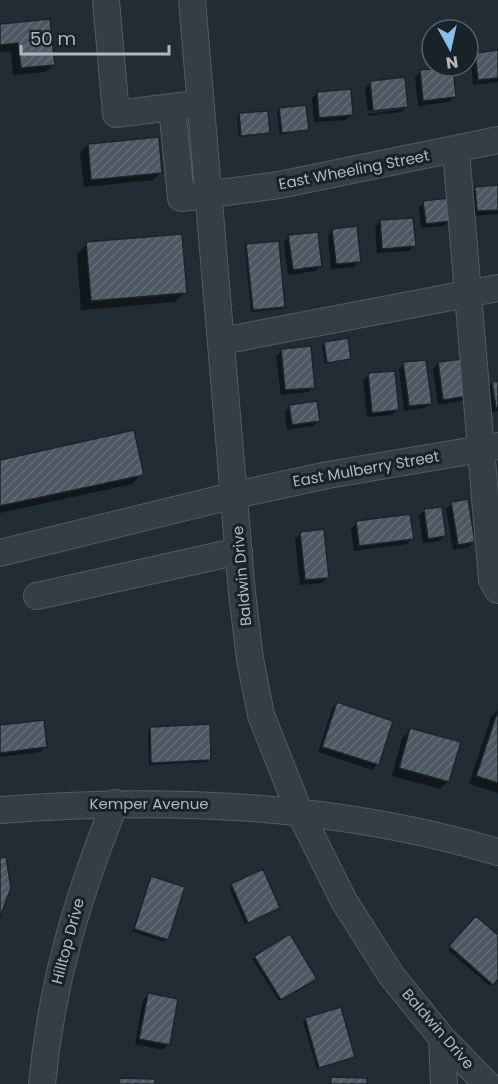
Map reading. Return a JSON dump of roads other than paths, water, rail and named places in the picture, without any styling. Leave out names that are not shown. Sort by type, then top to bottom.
[{"type":"street","name":"Baldwin Drive","points":[[192,0],[239,551],[249,648],[261,715],[280,769],[299,811],[362,932],[391,975],[442,1038],[488,1084]]},
{"type":"street","points":[[106,1],[116,114],[201,104]]},
{"type":"street","name":"East Wheeling Street","points":[[172,106],[181,198],[209,196],[456,151],[498,140]]},
{"type":"street","points":[[456,151],[467,294],[490,447],[492,580],[498,590]]},
{"type":"street","points":[[222,340],[498,288]]},
{"type":"street","name":"East Mulberry Street","points":[[0,553],[235,495],[490,447]]},
{"type":"street","points":[[37,596],[239,551]]},
{"type":"street","name":"Kemper Avenue","points":[[0,810],[115,803],[224,805],[299,811],[416,830],[498,852]]},
{"type":"street","name":"Hilltop Drive","points":[[42,1084],[54,990],[67,936],[84,882],[115,803]]},
{"type":"street","points":[[442,1038],[444,1084]]}]
